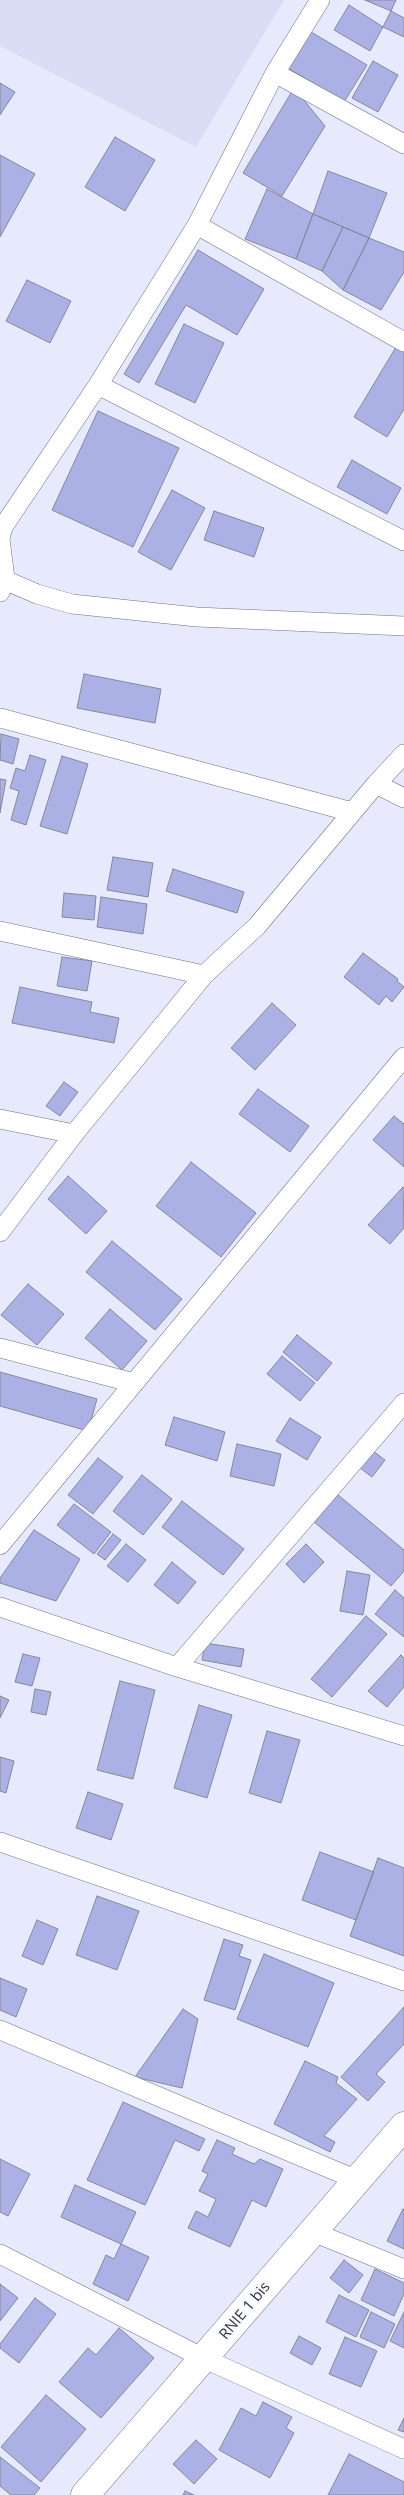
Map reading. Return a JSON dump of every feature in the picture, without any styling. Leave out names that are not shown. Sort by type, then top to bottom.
[{"type":"main road","name":"RNIE 1 bis","points":[[85,2495],[205,2359],[404,2126]]},
{"type":"street","points":[[320,0],[275,73],[197,225],[98,384],[3,527],[0,538],[2,583],[72,604],[197,617],[404,626]]},
{"type":"street","points":[[275,73],[404,144]]},
{"type":"street","points":[[197,225],[404,342]]},
{"type":"street","points":[[98,384],[404,541]]},
{"type":"street","points":[[0,718],[352,812]]},
{"type":"street","points":[[0,1232],[74,1134],[204,976],[257,926],[352,812],[404,754]]},
{"type":"street","points":[[376,784],[404,798]]},
{"type":"street","points":[[0,931],[204,976]]},
{"type":"street","points":[[0,1545],[404,1057]]},
{"type":"street","points":[[0,1119],[74,1134]]},
{"type":"street","points":[[0,1348],[134,1383]]},
{"type":"street","points":[[178,1667],[404,1403]]},
{"type":"street","points":[[0,1607],[178,1667],[404,1736]]},
{"type":"street","points":[[0,1842],[404,1981]]},
{"type":"street","points":[[0,2030],[357,2180]]},
{"type":"street","points":[[313,2232],[404,2268]]},
{"type":"street","points":[[0,2254],[205,2359],[404,2449]]},
{"type":"shaded area","points":[[0,0],[284,0],[196,147],[0,46]]},
{"type":"building","points":[[365,0],[396,0],[391,11]]},
{"type":"building","points":[[349,5],[383,27],[370,51],[334,30]]},
{"type":"building","points":[[391,11],[404,18],[404,37],[383,27]]},
{"type":"building","points":[[311,32],[367,65],[344,102],[288,68]]},
{"type":"building","points":[[373,61],[398,75],[378,112],[352,98]]},
{"type":"building","points":[[0,83],[15,92],[0,115]]},
{"type":"building","points":[[294,88],[325,126],[282,196],[243,173]]},
{"type":"building","points":[[115,137],[155,160],[125,211],[85,187]]},
{"type":"building","points":[[0,155],[35,174],[0,237]]},
{"type":"building","points":[[328,171],[387,193],[369,238],[313,214]]},
{"type":"building","points":[[267,189],[313,214],[296,259],[245,239]]},
{"type":"building","points":[[313,214],[343,227],[322,271],[296,259]]},
{"type":"building","points":[[343,227],[369,238],[343,290],[322,271]]},
{"type":"building","points":[[369,238],[404,252],[404,272],[381,310],[343,290]]},
{"type":"building","points":[[198,250],[264,289],[237,335],[186,305],[139,383],[124,374]]},
{"type":"building","points":[[27,280],[71,301],[50,343],[6,321]]},
{"type":"building","points":[[184,324],[224,343],[195,403],[155,384]]},
{"type":"building","points":[[396,347],[404,352],[404,409],[387,437],[354,417]]},
{"type":"building","points":[[98,411],[179,448],[133,547],[52,510]]},
{"type":"building","points":[[352,460],[401,488],[387,514],[337,487]]},
{"type":"building","points":[[172,490],[205,508],[171,570],[138,552]]},
{"type":"building","points":[[214,511],[264,528],[254,557],[204,540]]},
{"type":"building","points":[[84,674],[161,689],[155,723],[77,708]]},
{"type":"building","points":[[1,734],[19,739],[13,764],[0,760]]},
{"type":"building","points":[[30,755],[46,760],[26,825],[11,820],[19,791],[10,788],[16,768],[25,771]]},
{"type":"building","points":[[62,756],[88,764],[67,834],[40,826]]},
{"type":"building","points":[[0,779],[6,780],[0,813]]},
{"type":"building","points":[[113,857],[153,863],[148,897],[107,890]]},
{"type":"building","points":[[173,869],[244,892],[237,913],[166,891]]},
{"type":"building","points":[[64,893],[96,896],[94,920],[62,917]]},
{"type":"building","points":[[101,897],[147,904],[143,934],[97,927]]},
{"type":"building","points":[[363,953],[398,979],[397,981],[404,987],[392,1002],[386,996],[379,1005],[344,977]]},
{"type":"building","points":[[62,957],[92,961],[87,991],[57,986]]},
{"type":"building","points":[[20,987],[92,1002],[90,1012],[119,1018],[114,1043],[12,1023]]},
{"type":"building","points":[[272,1003],[296,1025],[255,1070],[231,1048]]},
{"type":"building","points":[[64,1082],[78,1092],[60,1116],[46,1106]]},
{"type":"building","points":[[258,1089],[309,1126],[290,1152],[239,1114]]},
{"type":"building","points":[[394,1116],[404,1124],[404,1167],[373,1140]]},
{"type":"building","points":[[191,1162],[256,1213],[221,1257],[156,1206]]},
{"type":"building","points":[[68,1176],[107,1211],[86,1234],[48,1199]]},
{"type":"building","points":[[403,1187],[404,1228],[390,1244],[368,1225]]},
{"type":"building","points":[[112,1241],[182,1299],[155,1330],[86,1272]]},
{"type":"building","points":[[28,1284],[64,1314],[37,1345],[1,1315]]},
{"type":"building","points":[[110,1309],[147,1341],[122,1370],[85,1338]]},
{"type":"building","points":[[297,1335],[332,1363],[317,1381],[283,1352]]},
{"type":"building","points":[[282,1356],[315,1383],[300,1401],[267,1374]]},
{"type":"building","points":[[0,1372],[97,1399],[88,1431],[0,1406]]},
{"type":"building","points":[[174,1417],[225,1432],[217,1461],[165,1445]]},
{"type":"building","points":[[290,1418],[321,1437],[307,1460],[276,1441]]},
{"type":"building","points":[[237,1444],[281,1454],[274,1486],[230,1476]]},
{"type":"building","points":[[373,1451],[385,1460],[372,1477],[360,1468]]},
{"type":"building","points":[[98,1458],[123,1477],[93,1514],[68,1495]]},
{"type":"building","points":[[142,1475],[172,1499],[143,1535],[113,1511]]},
{"type":"building","points":[[337,1494],[404,1550],[404,1571],[391,1586],[314,1522]]},
{"type":"building","points":[[182,1501],[244,1549],[223,1575],[162,1527]]},
{"type":"building","points":[[74,1504],[111,1532],[94,1554],[57,1525]]},
{"type":"building","points":[[34,1530],[80,1559],[56,1601],[0,1583],[0,1578]]},
{"type":"building","points":[[113,1534],[121,1540],[105,1560],[97,1554]]},
{"type":"building","points":[[126,1544],[146,1560],[128,1582],[107,1566]]},
{"type":"building","points":[[306,1544],[324,1562],[304,1583],[286,1564]]},
{"type":"building","points":[[172,1562],[196,1582],[178,1604],[154,1585]]},
{"type":"building","points":[[347,1571],[370,1575],[363,1615],[340,1611]]},
{"type":"building","points":[[395,1590],[404,1598],[404,1637],[375,1614]]},
{"type":"building","points":[[366,1616],[387,1634],[332,1697],[311,1679]]},
{"type":"building","points":[[205,1643],[244,1649],[241,1667],[202,1660]]},
{"type":"building","points":[[23,1654],[40,1658],[32,1686],[15,1682]]},
{"type":"building","points":[[401,1655],[404,1658],[404,1687],[387,1707],[368,1691]]},
{"type":"building","points":[[120,1681],[155,1690],[133,1779],[97,1770]]},
{"type":"building","points":[[35,1689],[51,1692],[46,1715],[31,1712]]},
{"type":"building","points":[[0,1696],[9,1700],[0,1718]]},
{"type":"building","points":[[199,1705],[232,1715],[207,1798],[174,1788]]},
{"type":"building","points":[[267,1731],[300,1740],[281,1803],[249,1793]]},
{"type":"building","points":[[0,1757],[14,1761],[6,1793],[0,1791]]},
{"type":"building","points":[[88,1792],[123,1804],[111,1840],[76,1828]]},
{"type":"building","points":[[320,1852],[374,1872],[356,1920],[302,1900]]},
{"type":"building","points":[[378,1858],[404,1868],[404,1956],[350,1936]]},
{"type":"building","points":[[97,1896],[139,1911],[117,1970],[76,1955]]},
{"type":"building","points":[[37,1920],[58,1929],[43,1965],[22,1956]]},
{"type":"building","points":[[224,1939],[243,1945],[239,1956],[251,1960],[235,2010],[204,2000]]},
{"type":"building","points":[[264,1954],[334,1983],[308,2047],[237,2019]]},
{"type":"building","points":[[0,1978],[27,1989],[16,2017],[0,2010]]},
{"type":"building","points":[[404,2007],[404,2044],[376,2074],[385,2082],[368,2101],[341,2077]]},
{"type":"building","points":[[183,2009],[198,2019],[182,2088],[135,2077]]},
{"type":"building","points":[[305,2061],[338,2077],[336,2083],[357,2099],[324,2136],[335,2142],[330,2152],[274,2124]]},
{"type":"building","points":[[123,2102],[205,2139],[199,2151],[175,2140],[145,2205],[87,2180]]},
{"type":"building","points":[[217,2140],[235,2148],[232,2154],[254,2164],[260,2159],[283,2169],[266,2207],[252,2200],[230,2247],[188,2228],[196,2211],[208,2217],[216,2199],[199,2191],[208,2174],[202,2171]]},
{"type":"building","points":[[0,2159],[30,2174],[8,2216],[0,2212]]},
{"type":"building","points":[[75,2185],[136,2212],[121,2244],[61,2217]]},
{"type":"building","points":[[404,2210],[404,2249],[387,2241]]},
{"type":"building","points":[[121,2244],[149,2257],[128,2301],[93,2284],[106,2255],[114,2259]]},
{"type":"building","points":[[344,2260],[363,2275],[349,2293],[330,2278]]},
{"type":"building","points":[[375,2269],[404,2283],[404,2294],[394,2316],[361,2300]]},
{"type":"building","points":[[0,2284],[18,2298],[0,2321]]},
{"type":"building","points":[[339,2295],[369,2310],[356,2337],[326,2322]]},
{"type":"building","points":[[35,2298],[56,2314],[19,2363],[0,2348],[0,2344]]},
{"type":"building","points":[[371,2312],[395,2324],[384,2348],[360,2337]]},
{"type":"building","points":[[404,2312],[404,2348],[390,2341]]},
{"type":"building","points":[[119,2328],[154,2358],[101,2418],[59,2382],[88,2348],[96,2355]]},
{"type":"building","points":[[299,2336],[321,2348],[312,2365],[290,2353]]},
{"type":"building","points":[[345,2337],[377,2351],[361,2387],[329,2374]]},
{"type":"building","points":[[46,2395],[86,2429],[41,2482],[1,2447]]},
{"type":"building","points":[[263,2402],[292,2417],[286,2428],[294,2433],[270,2478],[219,2450],[241,2408],[256,2416]]},
{"type":"building","points":[[404,2418],[404,2432],[398,2430]]},
{"type":"building","points":[[196,2440],[217,2459],[194,2484],[173,2464]]},
{"type":"building","points":[[349,2454],[404,2482],[404,2495],[328,2495]]},
{"type":"building","points":[[0,2457],[40,2488],[34,2495],[11,2495],[0,2486]]},
{"type":"building","points":[[185,2491],[194,2495],[183,2495]]}]
